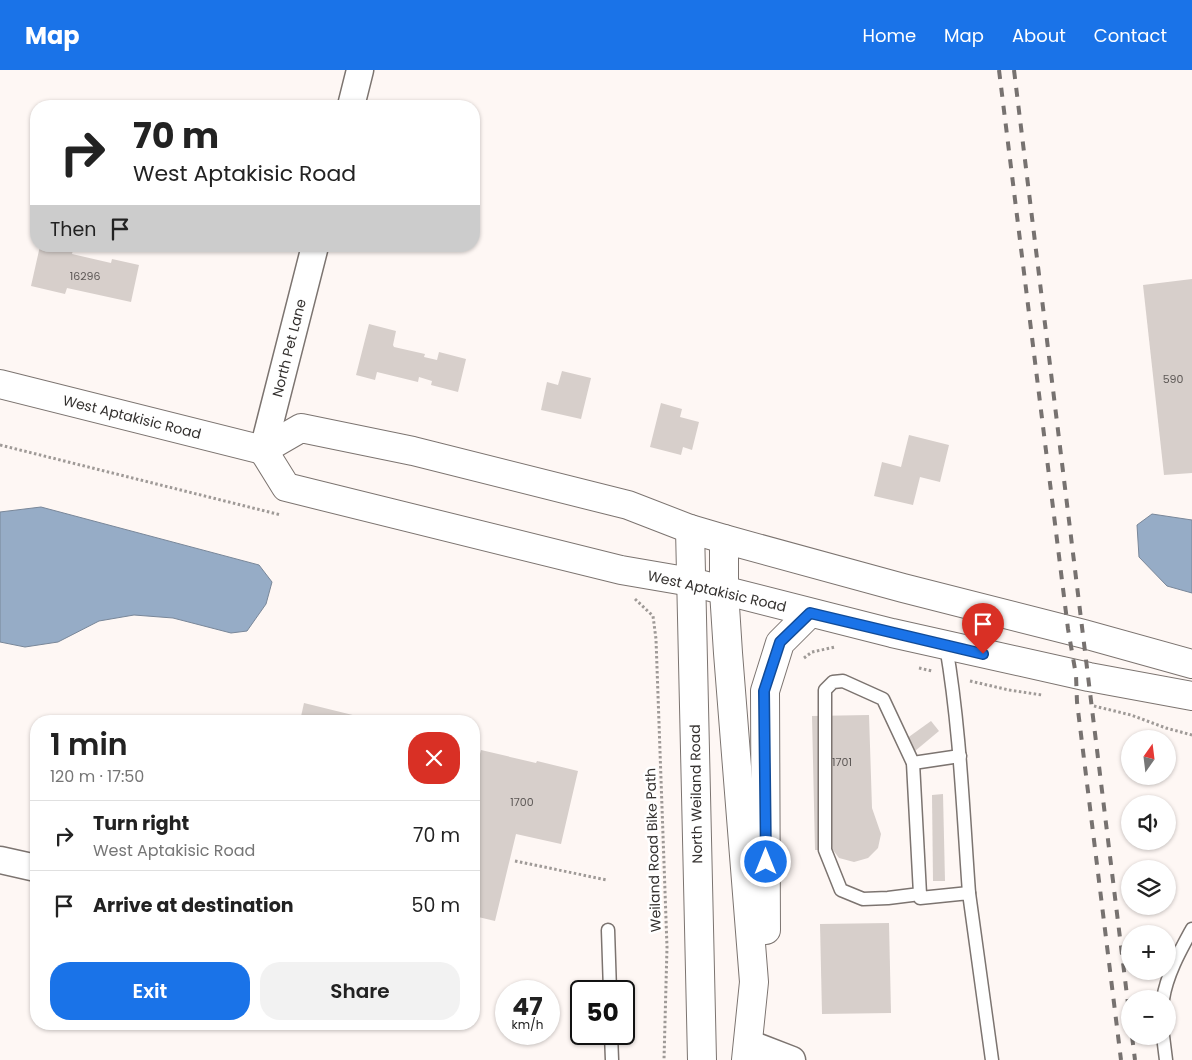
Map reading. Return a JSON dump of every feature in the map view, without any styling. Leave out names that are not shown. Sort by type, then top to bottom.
[{"type":"main road","name":"West Aptakisic Road","points":[[0,384],[263,450],[286,487],[621,570],[691,582],[946,646],[1089,678],[1192,696]]},
{"type":"main road","points":[[263,450],[300,428],[413,452],[628,505],[690,529],[724,539],[1192,664]]},
{"type":"main road","name":"North Weiland Road","points":[[690,529],[702,1060]]},
{"type":"main road","points":[[724,539],[724,591],[754,982],[747,1051]]},
{"type":"main road","points":[[747,1051],[767,994],[764,691],[780,642],[810,613]]},
{"type":"street","points":[[352,100],[360,70]]},
{"type":"street","name":"North Pet Lane","points":[[263,450],[313,252]]},
{"type":"street","points":[[0,860],[30,867]]},
{"type":"street","points":[[747,1051],[792,1060]]},
{"type":"lane","points":[[946,646],[960,756],[968,893],[992,1060]]},
{"type":"lane","points":[[920,894],[863,899],[841,890],[825,850],[825,690],[833,682],[843,681],[883,699],[913,763],[920,894],[920,898],[968,893]]},
{"type":"lane","points":[[913,763],[960,756]]},
{"type":"lane","points":[[1165,990],[1176,958],[1192,929]]},
{"type":"lane","points":[[608,930],[610,980]]},
{"type":"lane","points":[[611,1045],[612,1060]]},
{"type":"lane","points":[[1165,1045],[1166,1060]]},
{"type":"path","name":"Weiland Road Bike Path","points":[[663,639],[656,639],[667,947],[664,1060]]},
{"type":"path","points":[[800,661],[812,652],[833,646],[840,647]]},
{"type":"path","points":[[918,667],[1008,690],[1044,695]]},
{"type":"path","points":[[1091,706],[1131,715],[1192,735]]},
{"type":"path","points":[[515,861],[607,880]]},
{"type":"water","points":[[41,507],[259,565],[272,582],[266,604],[247,631],[231,633],[173,618],[134,615],[99,621],[58,642],[25,647],[0,642],[0,512]]},
{"type":"water","points":[[1152,514],[1192,520],[1192,593],[1167,586],[1139,557],[1137,525]]},
{"type":"building","points":[[39,252],[72,252],[72,254],[111,263],[112,259],[139,265],[131,302],[67,288],[65,294],[31,286]]},
{"type":"building","points":[[1192,279],[1192,473],[1164,475],[1143,285]]},
{"type":"building","points":[[369,324],[396,331],[394,347],[425,354],[424,357],[437,360],[439,352],[466,359],[458,392],[431,385],[432,381],[419,377],[418,382],[377,372],[375,380],[356,375]]},
{"type":"building","points":[[562,371],[591,378],[581,419],[541,410],[547,382],[558,385]]},
{"type":"building","points":[[661,403],[682,409],[680,417],[699,422],[692,450],[683,447],[681,455],[650,447]]},
{"type":"building","points":[[909,435],[949,445],[940,482],[920,477],[913,505],[874,496],[882,462],[901,467]]},
{"type":"building","points":[[304,703],[353,715],[301,715]]},
{"type":"building","points":[[869,715],[872,808],[881,834],[878,848],[868,858],[854,862],[839,858],[833,850],[815,850],[812,716]]},
{"type":"building","points":[[931,721],[939,731],[915,751],[906,739]]},
{"type":"building","points":[[481,750],[578,771],[561,844],[516,834],[495,921],[480,917]]},
{"type":"building","points":[[943,794],[945,881],[933,881],[932,795]]},
{"type":"building","points":[[889,923],[891,1013],[822,1014],[820,924]]},
{"type":"railway","points":[[999,70],[1068,629],[1076,675],[1077,702],[1121,1060]]},
{"type":"railway","points":[[1014,70],[1126,990]]},
{"type":"railway","points":[[1133,1045],[1135,1060]]},
{"type":"route","points":[[766,862],[764,691],[780,642],[810,613],[983,654]]}]
